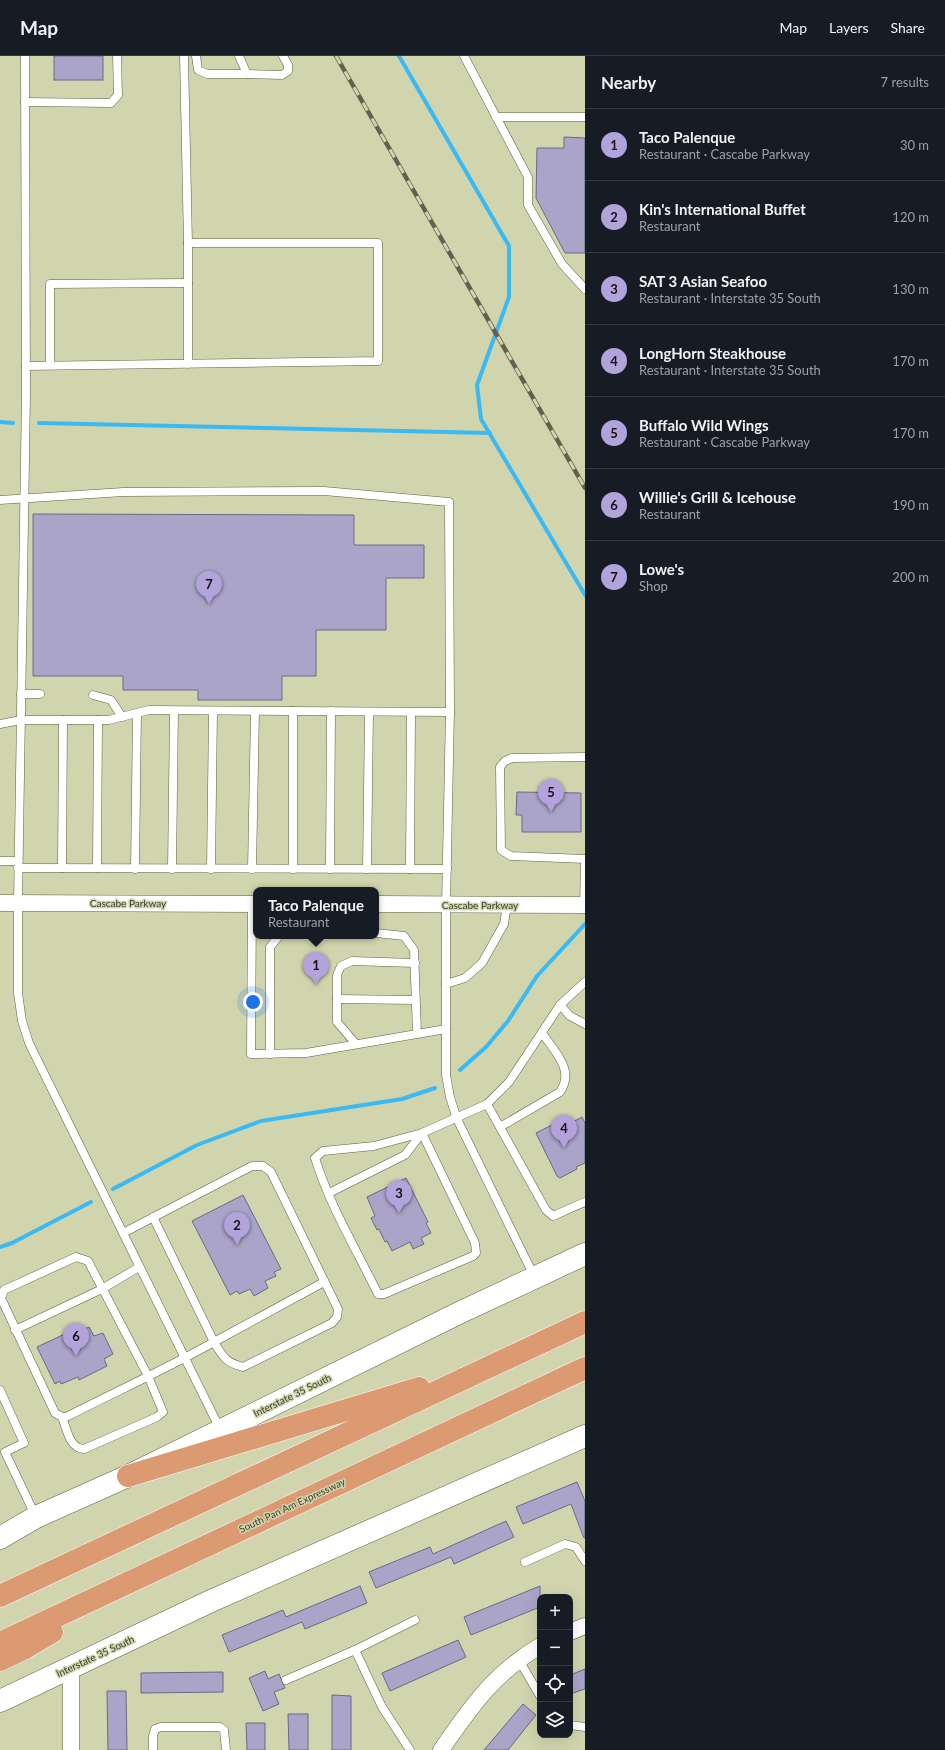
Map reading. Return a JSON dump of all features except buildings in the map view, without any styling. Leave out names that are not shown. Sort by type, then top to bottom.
[{"type":"highway","points":[[0,1596],[585,1322]]},
{"type":"highway","name":"South Pan Am Expressway","points":[[0,1642],[585,1368]]},
{"type":"highway","points":[[128,1476],[389,1397],[478,1372]]},
{"type":"highway","points":[[0,1660],[25,1648],[147,1574]]},
{"type":"main road","name":"Interstate 35 South","points":[[0,1538],[36,1517],[128,1476],[534,1276],[585,1254]]},
{"type":"main road","name":"Interstate 35 South","points":[[0,1701],[211,1601],[585,1436]]},
{"type":"street","name":"Cascabe Parkway","points":[[0,903],[253,904]]},
{"type":"street","name":"Cascabe Parkway","points":[[379,904],[584,905]]},
{"type":"street","points":[[573,1631],[585,1626]]},
{"type":"street","points":[[441,1750],[491,1683],[519,1660],[537,1648]]},
{"type":"street","points":[[71,1668],[71,1750]]},
{"type":"lane","points":[[25,56],[26,366],[18,865],[18,993],[22,1021],[29,1043],[220,1430]]},
{"type":"lane","points":[[25,102],[111,103],[118,95],[118,56]]},
{"type":"lane","points":[[184,56],[188,243],[188,364]]},
{"type":"lane","points":[[196,56],[198,70],[207,74],[282,74],[288,71],[288,65],[283,56]]},
{"type":"lane","points":[[239,56],[248,74]]},
{"type":"lane","points":[[464,56],[528,177],[528,205],[562,264],[585,288]]},
{"type":"lane","points":[[496,117],[585,117]]},
{"type":"lane","points":[[26,366],[378,361],[378,243],[188,243]]},
{"type":"lane","points":[[50,365],[50,284],[188,283]]},
{"type":"lane","points":[[0,500],[123,492],[324,492],[449,502],[450,712],[446,905],[446,1075],[450,1097],[457,1119],[534,1276]]},
{"type":"lane","points":[[21,694],[40,694]]},
{"type":"lane","points":[[93,695],[111,700],[122,717]]},
{"type":"lane","points":[[0,724],[21,720],[98,720],[122,717],[149,710],[450,712]]},
{"type":"lane","points":[[172,869],[174,711]]},
{"type":"lane","points":[[211,869],[213,711]]},
{"type":"lane","points":[[252,869],[255,711]]},
{"type":"lane","points":[[293,711],[293,869]]},
{"type":"lane","points":[[330,869],[331,711]]},
{"type":"lane","points":[[368,869],[369,712]]},
{"type":"lane","points":[[410,869],[411,712]]},
{"type":"lane","points":[[135,869],[137,714]]},
{"type":"lane","points":[[62,868],[63,720]]},
{"type":"lane","points":[[97,868],[98,720]]},
{"type":"lane","points":[[585,757],[512,758],[500,767],[502,852],[511,856],[585,859]]},
{"type":"lane","points":[[0,861],[18,865],[62,868],[447,869]]},
{"type":"lane","points":[[584,905],[585,862]]},
{"type":"lane","points":[[446,984],[465,978],[482,963],[504,924],[507,905]]},
{"type":"lane","points":[[379,933],[404,936],[414,950],[417,1033]]},
{"type":"lane","points":[[253,939],[251,1054],[306,1053],[446,1029]]},
{"type":"lane","points":[[270,1054],[270,947],[277,939]]},
{"type":"lane","points":[[356,1044],[337,1022],[337,975],[341,966],[352,961],[415,963]]},
{"type":"lane","points":[[422,1133],[475,1243],[476,1253],[473,1256],[384,1294],[378,1294],[329,1193],[315,1158],[323,1151],[374,1146],[422,1133],[457,1119],[487,1104],[509,1082],[560,1005],[585,982]]},
{"type":"lane","points":[[337,999],[415,1000]]},
{"type":"lane","points":[[560,1005],[570,1016],[585,1024]]},
{"type":"lane","points":[[500,1127],[560,1092],[566,1084],[563,1064],[542,1033]]},
{"type":"lane","points":[[487,1104],[546,1210],[553,1216],[559,1215],[585,1202]]},
{"type":"lane","points":[[329,1193],[405,1155],[422,1133]]},
{"type":"lane","points":[[123,1233],[153,1217],[252,1166],[263,1166],[271,1172],[338,1309],[337,1317],[332,1323],[243,1367],[232,1364],[225,1359],[214,1342],[153,1217]]},
{"type":"lane","points":[[76,1257],[88,1261],[148,1376],[163,1408],[163,1412],[157,1417],[84,1449],[79,1449],[73,1446],[62,1417],[56,1413],[15,1330],[2,1302],[4,1290],[76,1257]]},
{"type":"lane","points":[[15,1330],[102,1289],[139,1267]]},
{"type":"lane","points":[[62,1417],[185,1358],[324,1282]]},
{"type":"lane","points":[[0,1390],[24,1443],[3,1453],[36,1517]]},
{"type":"lane","points":[[525,1562],[565,1544],[576,1547],[585,1561]]},
{"type":"lane","points":[[286,1680],[355,1650],[415,1620]]},
{"type":"lane","points":[[355,1650],[382,1707],[410,1750]]},
{"type":"lane","points":[[519,1660],[537,1691]]},
{"type":"lane","points":[[573,1725],[585,1727]]},
{"type":"lane","points":[[153,1750],[153,1736],[155,1729],[161,1727],[220,1727],[226,1734],[226,1750]]},
{"type":"waterway","points":[[399,56],[509,246],[509,297],[477,385],[481,419],[585,595]]},
{"type":"waterway","points":[[0,422],[13,423]]},
{"type":"waterway","points":[[39,423],[490,433]]},
{"type":"waterway","points":[[460,1070],[486,1047],[508,1021],[537,976],[585,924]]},
{"type":"waterway","points":[[113,1189],[197,1145],[261,1121],[402,1099],[435,1088]]},
{"type":"waterway","points":[[0,1247],[12,1243],[91,1202]]},
{"type":"railway","points":[[336,56],[585,488]]},
{"type":"place","name":"Lowe's","points":[[209,604]]},
{"type":"place","name":"Buffalo Wild Wings","points":[[551,812]]},
{"type":"place","name":"Taco Palenque","points":[[316,985]]},
{"type":"place","name":"LongHorn Steakhouse","points":[[564,1148]]},
{"type":"place","name":"SAT 3 Asian Seafoo","points":[[399,1213]]},
{"type":"place","name":"Kin's International Buffet","points":[[237,1245]]},
{"type":"place","name":"Willie's Grill & Icehouse","points":[[76,1356]]}]
